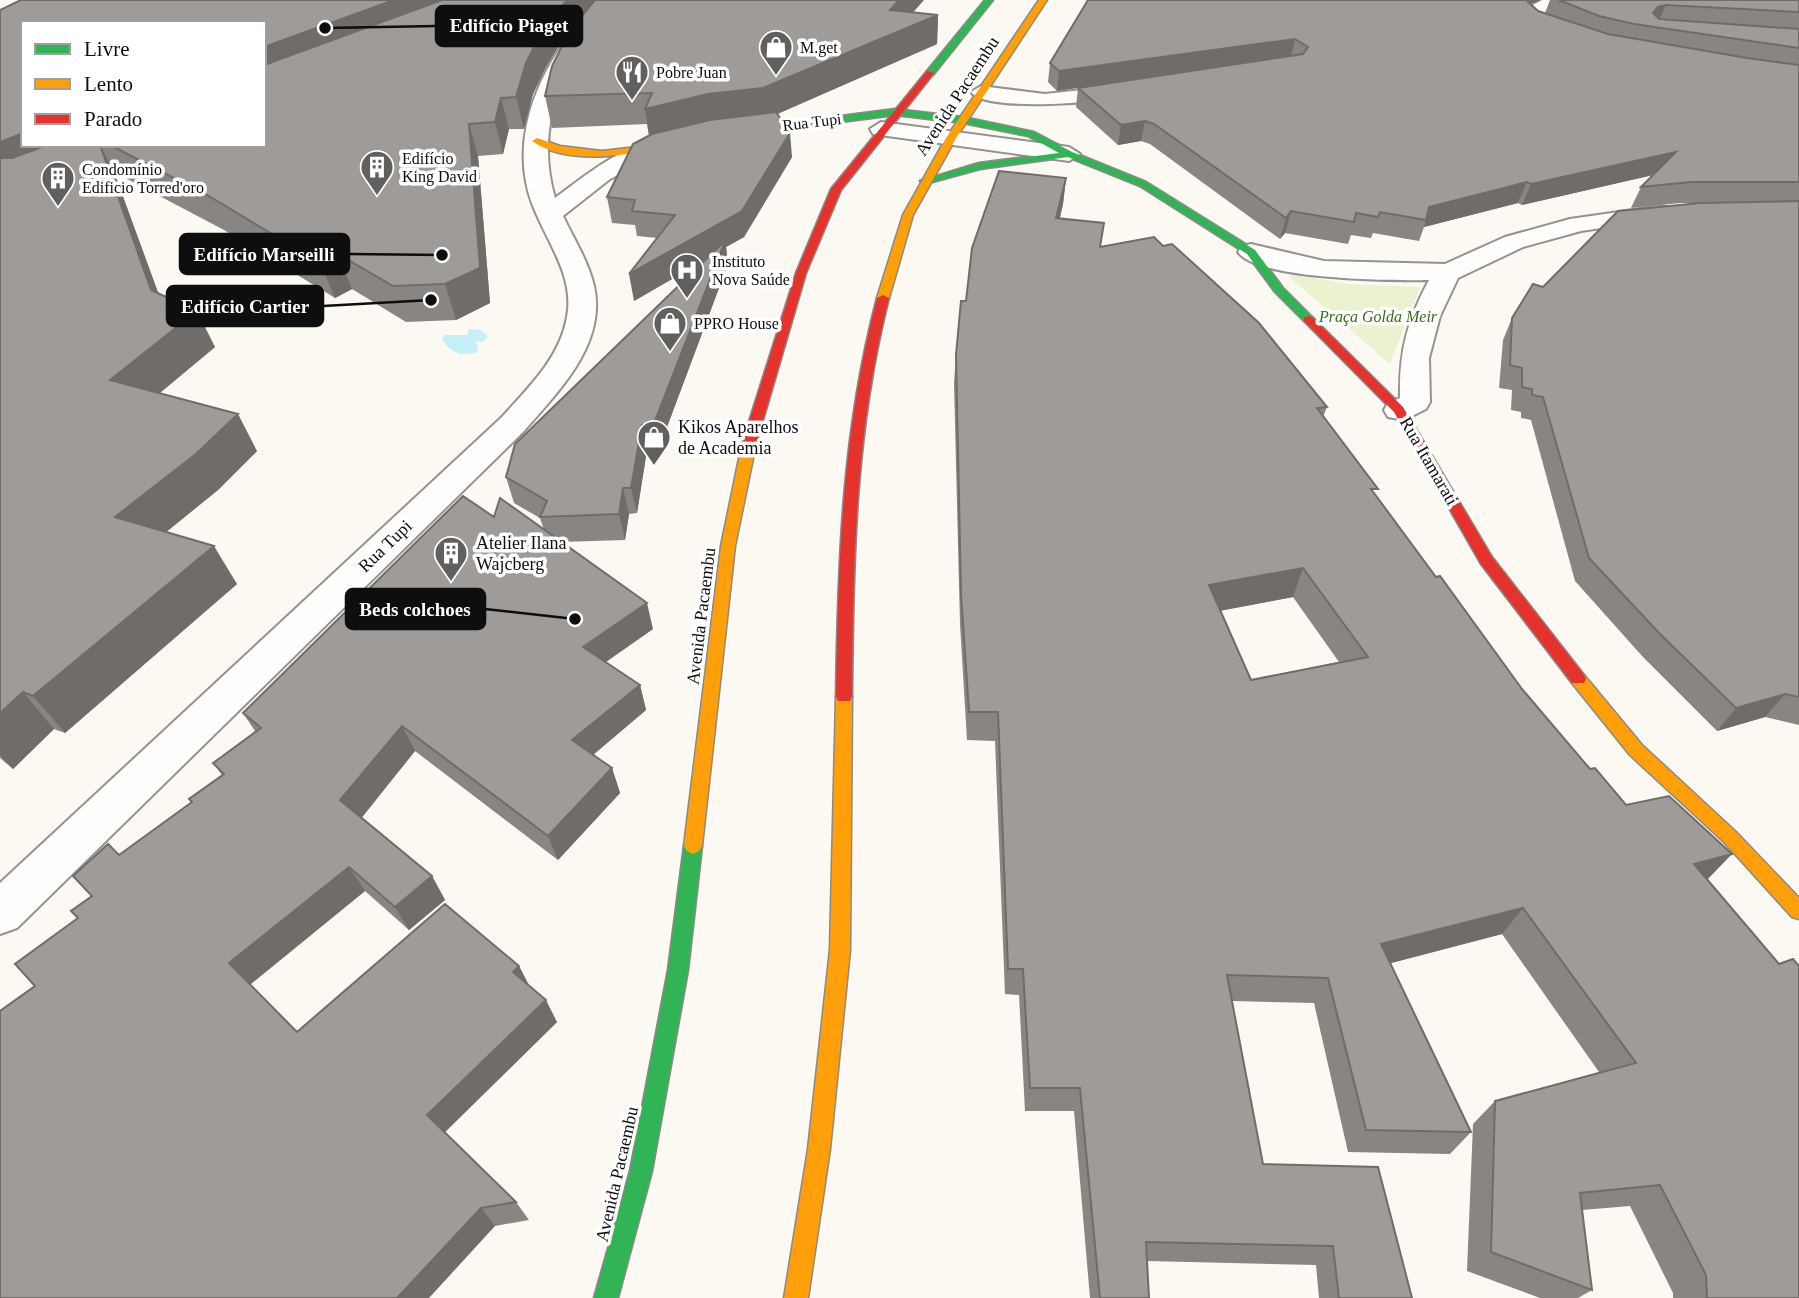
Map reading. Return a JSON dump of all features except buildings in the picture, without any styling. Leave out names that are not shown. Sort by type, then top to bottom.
[{"type":"main road","name":"Avenida Pacaembu","points":[[606,1298],[640,1171],[678,970],[728,546],[752,430],[801,273],[831,199],[888,120],[989,0]]},
{"type":"main road","name":"Avenida Pacaembu","points":[[796,1298],[819,1149],[840,950],[850,478],[858,404],[881,305],[908,215],[957,129],[1042,0]]},
{"type":"main road","name":"Rua Tupi","points":[[537,141],[552,148],[580,153],[647,151],[712,135],[888,120]]},
{"type":"main road","points":[[925,181],[979,166],[1069,154]]},
{"type":"main road","name":"Rua Itamarati","points":[[1069,154],[1143,184],[1251,252],[1279,290],[1399,410],[1486,559],[1636,750],[1730,837],[1799,911]]},
{"type":"street","points":[[550,214],[541,192],[537,141],[544,96],[561,61],[586,25],[611,0]]},
{"type":"street","points":[[1575,0],[1532,9],[1527,13],[1534,23],[1576,32]]},
{"type":"street","points":[[981,92],[1066,100],[1150,88]]},
{"type":"street","name":"Rua Itamarati","points":[[888,120],[957,129],[1069,154]]},
{"type":"street","name":"Rua Tupi","points":[[0,913],[512,425],[543,390],[569,352],[582,315],[581,290],[550,214],[602,174],[647,151]]},
{"type":"street","points":[[1251,252],[1283,264],[1317,268],[1449,272],[1514,242],[1579,224],[1637,214],[1681,212]]},
{"type":"street","points":[[1399,410],[1415,402],[1414,358],[1426,316],[1449,272]]},
{"type":"street","name":"Rua Itamarati","points":[[1730,837],[1799,881]]},
{"type":"green space","name":"Praça Golda Meir","points":[[1293,274],[1347,284],[1420,287],[1390,364],[1288,276]]},
{"type":"water","points":[[469,329],[480,330],[488,336],[483,342],[475,342],[477,352],[457,353],[448,348],[442,339],[445,335],[467,335]]},
{"type":"traffic: fast","points":[[930,73],[989,0]]},
{"type":"traffic: fast","points":[[802,124],[895,112],[963,120],[1031,134],[1069,154],[1143,184],[1251,252],[1279,290],[1308,319]]},
{"type":"traffic: fast","points":[[925,181],[979,166],[1069,154]]},
{"type":"traffic: fast","points":[[606,1298],[641,1171],[678,970],[693,846]]},
{"type":"traffic: slow","points":[[883,298],[908,215],[951,138],[1043,0]]},
{"type":"traffic: slow","points":[[537,141],[580,153],[624,152],[734,131],[802,124]]},
{"type":"traffic: slow","points":[[693,846],[728,546],[749,444]]},
{"type":"traffic: slow","points":[[1578,679],[1636,750],[1730,837],[1799,911]]},
{"type":"traffic: slow","points":[[796,1298],[819,1149],[840,950],[844,697]]},
{"type":"traffic: jam","points":[[749,444],[801,273],[836,189],[930,73]]},
{"type":"traffic: jam","points":[[844,697],[847,546],[854,446],[870,347],[883,298]]},
{"type":"traffic: jam","points":[[1308,319],[1399,410],[1486,560],[1578,679]]},
{"type":"place","name":"Edifício Piaget","points":[[325,28]]},
{"type":"place","name":"M.get","points":[[776,77]]},
{"type":"place","name":"Pobre Juan","points":[[632,102]]},
{"type":"place","name":"Edifício King David","points":[[377,197]]},
{"type":"place","name":"Condomínio Edificio Torred'oro","points":[[58,208]]},
{"type":"place","name":"Edifício Marseilli","points":[[442,255]]},
{"type":"place","name":"Edifício Cartier","points":[[431,300]]},
{"type":"place","name":"Instituto Nova Saúde","points":[[687,300]]},
{"type":"place","name":"PPRO House","points":[[670,353]]},
{"type":"place","name":"Kikos Aparelhos de Academia","points":[[654,467]]},
{"type":"place","name":"Atelier Ilana Wajcberg","points":[[451,583]]},
{"type":"place","name":"Beds colchoes","points":[[575,619]]}]
